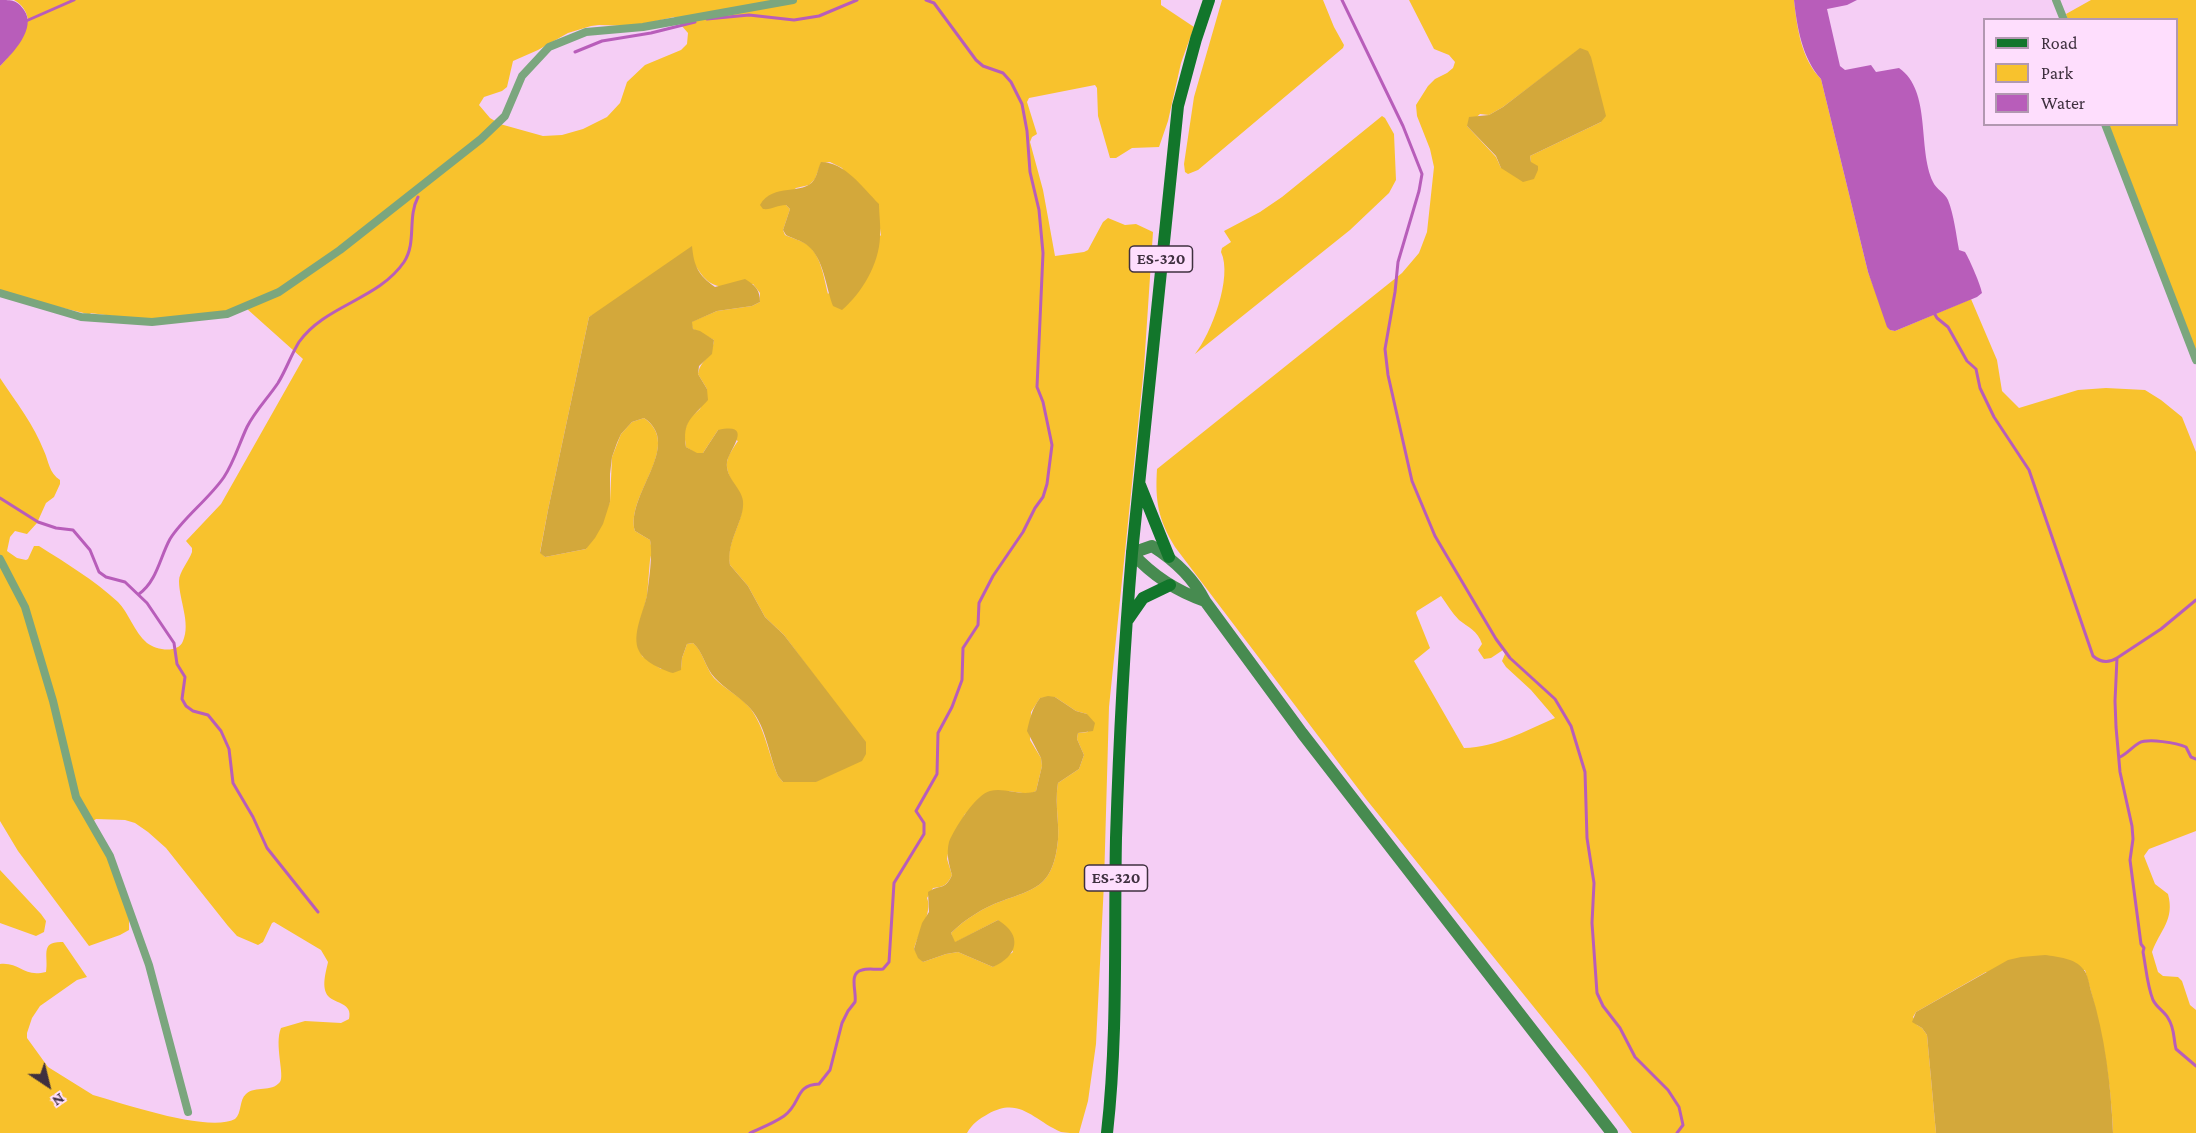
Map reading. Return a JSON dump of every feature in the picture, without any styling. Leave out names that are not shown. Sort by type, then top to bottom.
[{"type":"main road","name":"ES-320","points":[[1107,1133],[1112,1050],[1116,836],[1126,622],[1132,553],[1170,172],[1179,106],[1196,39],[1209,0]]},
{"type":"main road","points":[[1139,481],[1169,556]]},
{"type":"main road","points":[[1126,622],[1143,598],[1170,585]]},
{"type":"street","points":[[0,293],[81,317],[152,322],[227,314],[279,292],[332,256],[481,140],[504,116],[522,76],[549,47],[586,32],[644,27],[793,0]]},
{"type":"street","points":[[2056,0],[2063,18]]},
{"type":"street","points":[[2106,126],[2196,360]]},
{"type":"street","points":[[1205,601],[1170,585],[1147,570],[1132,553],[1152,546],[1169,556],[1197,585],[1205,601],[1302,733],[1612,1133]]},
{"type":"street","points":[[0,559],[25,607],[53,701],[76,797],[110,856],[149,965],[188,1112]]},
{"type":"green space","points":[[14,0],[1161,0],[1161,5],[1194,27],[1181,63],[1168,121],[1159,147],[1132,148],[1116,158],[1110,158],[1098,116],[1095,85],[1029,98],[1027,102],[1037,134],[1030,142],[1043,190],[1055,256],[1088,250],[1103,222],[1108,218],[1125,225],[1136,224],[1153,232],[1144,367],[1109,707],[1096,1044],[1088,1101],[1079,1133],[1061,1132],[1026,1112],[1009,1108],[999,1109],[985,1116],[973,1124],[967,1133],[0,1133],[0,964],[13,965],[32,973],[46,972],[48,947],[56,942],[63,942],[87,977],[77,980],[40,1006],[32,1018],[27,1038],[48,1067],[93,1095],[166,1116],[206,1122],[235,1119],[246,1094],[250,1091],[272,1087],[280,1082],[279,1035],[281,1028],[305,1021],[341,1023],[349,1019],[350,1014],[346,1007],[331,999],[326,992],[325,979],[328,962],[321,950],[274,922],[263,942],[258,945],[237,936],[166,848],[135,823],[125,820],[96,819],[92,822],[108,856],[129,919],[129,930],[89,946],[18,851],[0,821],[0,378],[40,441],[51,471],[60,480],[54,497],[46,503],[37,523],[27,534],[15,531],[10,537],[7,551],[17,558],[26,560],[34,546],[39,546],[70,565],[118,602],[147,643],[166,650],[177,648],[185,634],[179,581],[192,552],[192,548],[186,541],[221,504],[303,359],[246,308],[191,318],[138,319],[90,313],[92,315],[0,293],[0,66],[10,55],[28,20],[24,8]],"holes":[[[674,17],[688,33],[687,44],[681,50],[645,65],[627,82],[620,103],[607,117],[583,129],[562,135],[543,136],[500,124],[490,118],[479,105],[484,97],[507,87],[513,61],[568,33],[591,26],[634,26]],[[830,162],[842,168],[879,222],[881,235],[828,294],[816,255],[808,245],[785,235],[783,230],[790,209],[786,205],[780,205],[796,188],[809,185],[815,179],[821,163]],[[694,263],[700,273],[712,284],[718,286],[753,284],[760,293],[760,302],[752,306],[717,311],[691,322],[693,329],[714,340],[711,352],[701,365],[698,374],[707,389],[700,409],[689,419],[684,432],[686,447],[697,454],[703,453],[718,430],[738,441],[727,462],[729,475],[742,503],[730,551],[730,565],[748,586],[765,617],[784,635],[843,714],[816,782],[783,782],[778,776],[763,732],[750,708],[714,678],[693,643],[687,644],[681,669],[661,669],[642,656],[637,636],[647,596],[652,551],[650,540],[635,531],[634,517],[656,457],[658,442],[655,429],[644,418],[632,422],[621,434],[612,457],[610,502],[586,549],[545,557],[540,552],[589,317]],[[1055,697],[1076,711],[1087,714],[1088,732],[1078,733],[1077,739],[1084,755],[1079,769],[1058,783],[1058,840],[1050,871],[1039,885],[981,910],[951,933],[954,943],[998,920],[1013,952],[993,967],[958,952],[923,962],[914,949],[927,917],[927,898],[933,888],[945,885],[952,875],[947,859],[950,842],[965,814],[1008,791],[1030,794],[1036,791],[1042,766],[1041,758],[1030,740],[1031,712],[1040,698]]]},
{"type":"green space","points":[[1222,0],[1323,0],[1344,45],[1198,170],[1188,174],[1185,172],[1184,164],[1194,97]]},
{"type":"green space","points":[[1409,0],[1794,0],[1801,42],[1809,62],[1821,79],[1868,272],[1890,330],[1895,331],[1971,299],[1997,360],[2002,391],[2019,408],[2078,390],[2106,388],[2145,390],[2182,417],[2196,452],[2196,831],[2149,849],[2144,856],[2155,884],[2168,894],[2170,903],[2166,924],[2152,952],[2158,972],[2163,976],[2178,977],[2182,981],[2190,1005],[2196,1010],[2196,1133],[2113,1133],[2104,1051],[2085,970],[1986,972],[1916,1012],[1913,1017],[1927,1035],[1936,1133],[1632,1133],[1587,1073],[1366,799],[1175,547],[1159,510],[1157,469],[1402,273],[1419,253],[1427,232],[1434,167],[1430,149],[1417,116],[1416,105],[1428,86],[1453,68],[1455,62],[1449,55],[1434,49]],"holes":[[[1580,49],[1601,122],[1530,156],[1531,162],[1501,168],[1496,157],[1467,126],[1480,114],[1489,115],[1503,107]],[[1441,596],[1456,617],[1478,636],[1482,644],[1478,650],[1484,659],[1491,658],[1503,650],[1505,654],[1502,661],[1506,667],[1531,690],[1555,718],[1488,745],[1464,748],[1414,661],[1430,648],[1416,613]]]},
{"type":"green space","points":[[2091,0],[2196,0],[2196,351],[2109,126],[2178,126],[2178,18],[2067,18],[2066,14]]},
{"type":"green space","points":[[1382,116],[1394,134],[1396,180],[1389,193],[1350,230],[1195,354],[1208,333],[1222,290],[1224,263],[1221,252],[1222,248],[1231,242],[1224,231],[1260,212],[1282,197]]},
{"type":"green space","points":[[0,870],[46,921],[44,932],[36,936],[0,923]]},
{"type":"shaded area","points":[[1580,48],[1588,51],[1591,57],[1606,116],[1601,122],[1530,156],[1531,162],[1538,166],[1538,170],[1534,179],[1523,182],[1501,168],[1496,156],[1467,126],[1469,117],[1489,115],[1503,107]]},
{"type":"shaded area","points":[[821,162],[830,163],[846,171],[879,204],[879,247],[873,267],[863,287],[842,310],[833,306],[821,265],[813,251],[805,244],[786,235],[783,230],[790,209],[786,205],[763,209],[760,205],[772,194],[809,185],[815,178]]},
{"type":"shaded area","points":[[692,246],[698,270],[709,283],[715,287],[745,279],[756,288],[760,302],[752,306],[717,311],[692,322],[693,329],[714,340],[712,354],[699,366],[698,374],[707,389],[708,400],[687,425],[686,447],[697,453],[703,453],[718,430],[729,429],[738,433],[727,468],[742,496],[743,508],[729,556],[730,565],[748,586],[765,617],[784,635],[866,742],[866,754],[862,761],[816,782],[783,782],[778,776],[763,729],[753,712],[715,678],[693,643],[687,644],[681,670],[673,673],[649,662],[639,651],[636,638],[647,595],[651,552],[650,540],[635,531],[634,517],[656,456],[658,442],[655,429],[644,418],[632,422],[621,434],[617,443],[612,457],[610,502],[603,524],[595,538],[586,549],[545,557],[540,553],[589,317]]},
{"type":"shaded area","points":[[1055,697],[1076,711],[1087,714],[1095,723],[1093,731],[1078,733],[1077,739],[1084,755],[1079,769],[1058,783],[1058,840],[1050,871],[1039,885],[981,910],[951,933],[955,942],[998,920],[1006,926],[1014,939],[1012,951],[1008,957],[993,967],[958,952],[923,962],[918,958],[914,949],[922,923],[929,912],[928,892],[944,885],[952,875],[948,846],[960,821],[978,798],[990,791],[1031,793],[1036,791],[1042,766],[1041,758],[1027,731],[1037,702],[1040,698]]},
{"type":"shaded area","points":[[2045,955],[2076,962],[2087,976],[2104,1043],[2113,1133],[1936,1133],[1927,1035],[1922,1028],[1912,1022],[1916,1012],[2008,960]]},
{"type":"water","points":[[0,0],[19,4],[27,17],[28,25],[22,40],[0,66]]},
{"type":"water","points":[[1794,0],[1857,0],[1847,5],[1827,9],[1840,66],[1845,70],[1871,65],[1876,72],[1899,68],[1909,78],[1920,105],[1928,168],[1934,184],[1948,200],[1959,250],[1965,252],[1982,293],[1977,297],[1895,331],[1887,327],[1868,272],[1821,79],[1805,52]]},
{"type":"waterway","points":[[26,21],[74,0]]},
{"type":"waterway","points":[[707,19],[749,15],[794,20],[819,16],[857,0]]},
{"type":"waterway","points":[[750,1133],[784,1116],[794,1106],[802,1091],[811,1085],[819,1084],[830,1070],[842,1023],[855,1002],[855,975],[864,969],[883,969],[889,962],[894,883],[924,834],[924,823],[916,811],[937,774],[938,733],[952,707],[962,680],[963,648],[978,625],[979,603],[993,576],[1023,532],[1043,497],[1047,484],[1052,445],[1043,402],[1037,387],[1043,253],[1039,210],[1030,172],[1027,131],[1022,104],[1011,82],[1003,73],[983,66],[976,60],[934,3],[926,0]]},
{"type":"waterway","points":[[1342,0],[1403,126],[1422,174],[1398,262],[1385,349],[1388,375],[1412,481],[1435,536],[1496,639],[1510,658],[1555,699],[1571,726],[1585,772],[1587,838],[1594,883],[1592,923],[1597,993],[1603,1006],[1620,1028],[1635,1057],[1668,1090],[1679,1107],[1683,1125],[1677,1133]]},
{"type":"waterway","points":[[575,52],[602,41],[651,33],[695,22]]},
{"type":"waterway","points":[[139,594],[154,576],[175,531],[224,477],[250,421],[278,383],[299,342],[323,319],[380,285],[404,262],[410,246],[413,213],[418,197]]},
{"type":"waterway","points":[[1933,311],[1937,318],[1948,327],[1967,361],[1976,369],[1980,388],[1994,417],[2029,470],[2093,656],[2102,661],[2114,660],[2161,629],[2196,600]]},
{"type":"waterway","points":[[0,498],[38,522],[56,528],[73,530],[90,550],[99,572],[106,577],[125,582],[147,603],[174,643],[177,664],[185,677],[182,699],[193,711],[208,715],[221,731],[229,749],[233,783],[253,817],[267,848],[318,912]]},
{"type":"waterway","points":[[2117,658],[2115,701],[2120,772],[2132,826],[2130,860],[2148,982],[2153,1000],[2173,1029],[2176,1049],[2196,1066]]},
{"type":"waterway","points":[[2120,757],[2139,743],[2155,741],[2186,747],[2191,757],[2196,759]]}]
